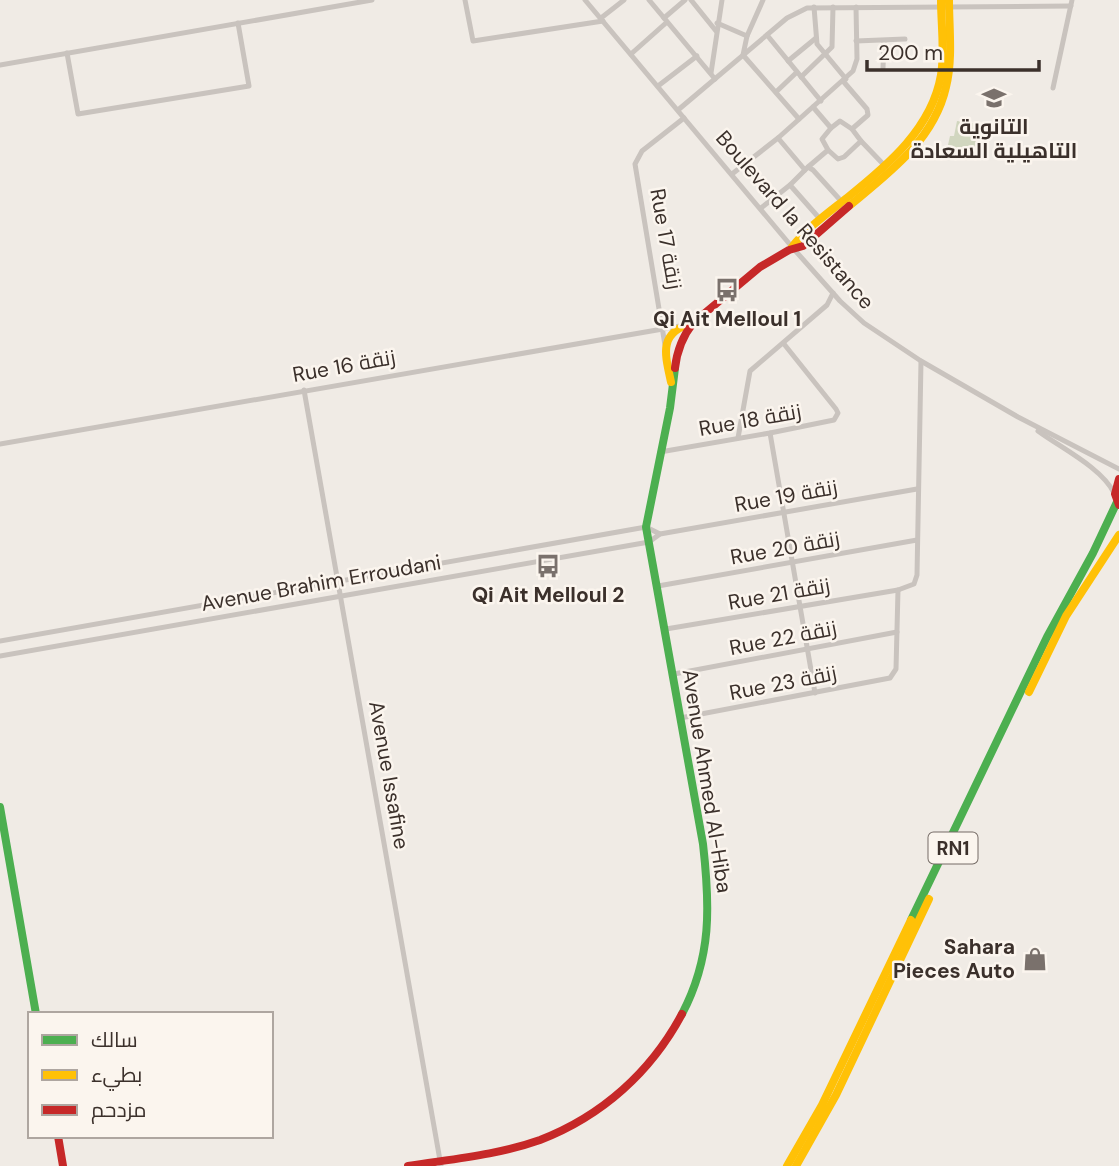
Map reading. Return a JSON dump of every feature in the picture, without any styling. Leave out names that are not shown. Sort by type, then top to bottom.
[{"type":"main road","points":[[793,247],[820,219],[885,166],[908,142],[929,110],[946,61],[945,3]]},
{"type":"main road","name":"Avenue Ahmed Al-Hiba","points":[[408,1166],[441,1163],[526,1144],[562,1130],[613,1099],[664,1045],[681,1015],[699,970],[709,909],[703,844],[646,527],[677,352],[685,333],[693,323],[770,258],[793,247],[803,246],[918,145],[938,116],[949,81],[946,61]]},
{"type":"main road","name":"Rue 16 زنقة","points":[[681,325],[693,323]]},
{"type":"main road","points":[[666,353],[669,335],[681,325]]},
{"type":"main road","name":"Rue 17 زنقة","points":[[666,353],[672,388]]},
{"type":"main road","name":"RN1","points":[[787,1166],[822,1105],[1047,637],[1105,531],[1117,501],[1116,487],[1119,479]]},
{"type":"main road","name":"RN1","points":[[796,1166],[836,1095],[1066,616],[1119,535]]},
{"type":"main road","points":[[0,807],[36,1012]]},
{"type":"main road","points":[[58,1138],[63,1166]]},
{"type":"street","points":[[0,65],[372,0]]},
{"type":"street","points":[[465,0],[473,41],[602,20],[624,0]]},
{"type":"street","name":"Boulevard la Resistance","points":[[585,0],[793,247],[840,301],[864,323],[921,361],[1018,417],[1119,469]]},
{"type":"street","points":[[649,0],[713,76]]},
{"type":"street","points":[[631,54],[685,0]]},
{"type":"street","points":[[691,0],[716,31]]},
{"type":"street","points":[[713,76],[716,31],[722,0]]},
{"type":"street","points":[[743,55],[747,36],[763,0]]},
{"type":"street","points":[[866,0],[866,7]]},
{"type":"street","points":[[678,110],[713,76],[796,12],[814,7],[1071,3],[1053,88]]},
{"type":"street","points":[[814,7],[819,48],[868,112],[865,120],[852,130]]},
{"type":"street","points":[[776,92],[825,55],[833,42],[833,7]]},
{"type":"street","points":[[732,174],[845,80],[857,64],[856,8]]},
{"type":"street","points":[[67,53],[78,114],[249,86],[238,23]]},
{"type":"street","points":[[717,23],[747,36]]},
{"type":"street","points":[[767,35],[821,101]]},
{"type":"street","points":[[788,61],[816,38]]},
{"type":"street","points":[[856,41],[905,39]]},
{"type":"street","points":[[883,68],[884,41]]},
{"type":"street","points":[[743,55],[799,118]]},
{"type":"street","points":[[658,86],[697,56]]},
{"type":"street","points":[[813,107],[831,128]]},
{"type":"street","name":"Rue 17 زنقة","points":[[666,353],[664,327],[635,164],[642,151],[684,118]]},
{"type":"street","points":[[861,141],[840,159],[835,158],[821,140],[841,121],[852,130],[885,166]]},
{"type":"street","points":[[778,138],[842,202]]},
{"type":"street","points":[[761,208],[828,150]]},
{"type":"street","points":[[790,185],[820,219]]},
{"type":"street","points":[[738,438],[748,376],[755,366],[827,305],[833,293]]},
{"type":"street","points":[[827,305],[840,301]]},
{"type":"street","name":"Rue 16 زنقة","points":[[0,444],[681,325]]},
{"type":"street","points":[[664,327],[677,352]]},
{"type":"street","name":"Rue 18 زنقة","points":[[660,452],[829,423],[836,418],[836,409],[784,344]]},
{"type":"street","points":[[897,632],[898,590],[911,586],[916,581],[921,361]]},
{"type":"street","name":"Avenue Issafine","points":[[304,390],[441,1163]]},
{"type":"street","name":"Boulevard la Resistance","points":[[1018,417],[1095,470],[1108,483],[1117,501]]},
{"type":"street","points":[[770,433],[815,692]]},
{"type":"street","name":"Rue 19 زنقة","points":[[649,542],[660,534],[917,489]]},
{"type":"street","points":[[646,527],[660,534]]},
{"type":"street","name":"Avenue Brahim Erroudani","points":[[0,641],[646,527]]},
{"type":"street","name":"Rue 20 زنقة","points":[[658,586],[916,540]]},
{"type":"street","points":[[559,542],[563,556]]},
{"type":"street","name":"Avenue Brahim Erroudani","points":[[0,656],[649,542]]},
{"type":"street","name":"Rue 21 زنقة","points":[[666,629],[898,590]]},
{"type":"street","points":[[199,606],[201,620]]},
{"type":"street","points":[[137,617],[140,631]]},
{"type":"street","name":"Rue 22 زنقة","points":[[674,674],[897,632]]},
{"type":"street","name":"Rue 23 زنقة","points":[[680,718],[885,681],[896,669],[897,632]]},
{"type":"green space","points":[[957,121],[987,125],[981,160],[946,154]]},
{"type":"traffic: fast","points":[[675,368],[670,408],[646,527],[703,844],[707,889],[704,952],[692,993],[682,1014]]},
{"type":"traffic: fast","points":[[911,920],[1047,637],[1093,553],[1117,502]]},
{"type":"traffic: fast","points":[[0,807],[36,1012]]},
{"type":"traffic: slow","points":[[792,247],[811,227],[893,158],[928,112],[941,75],[941,0]]},
{"type":"traffic: slow","points":[[849,206],[908,154],[921,139],[940,106],[949,66],[949,0]]},
{"type":"traffic: slow","points":[[671,382],[666,346],[674,332],[692,323]]},
{"type":"traffic: slow","points":[[1029,692],[1066,616],[1119,535]]},
{"type":"traffic: slow","points":[[796,1166],[836,1095],[929,899]]},
{"type":"traffic: slow","points":[[787,1166],[822,1105],[911,920]]},
{"type":"traffic: jam","points":[[675,368],[681,344],[693,323],[760,267],[789,250],[803,246],[849,206]]},
{"type":"traffic: jam","points":[[1119,479],[1115,494],[1119,505]]},
{"type":"traffic: jam","points":[[408,1166],[508,1149],[563,1130],[623,1090],[655,1055],[682,1014]]},
{"type":"traffic: jam","points":[[58,1138],[63,1166]]},
{"type":"place","name":"التانوية التاهيلية السعادة","points":[[994,98]]},
{"type":"place","name":"Qi Ait Melloul 1","points":[[727,290]]},
{"type":"place","name":"Qi Ait Melloul 2","points":[[548,566]]},
{"type":"place","name":"Sahara Pieces Auto","points":[[1035,959]]}]
